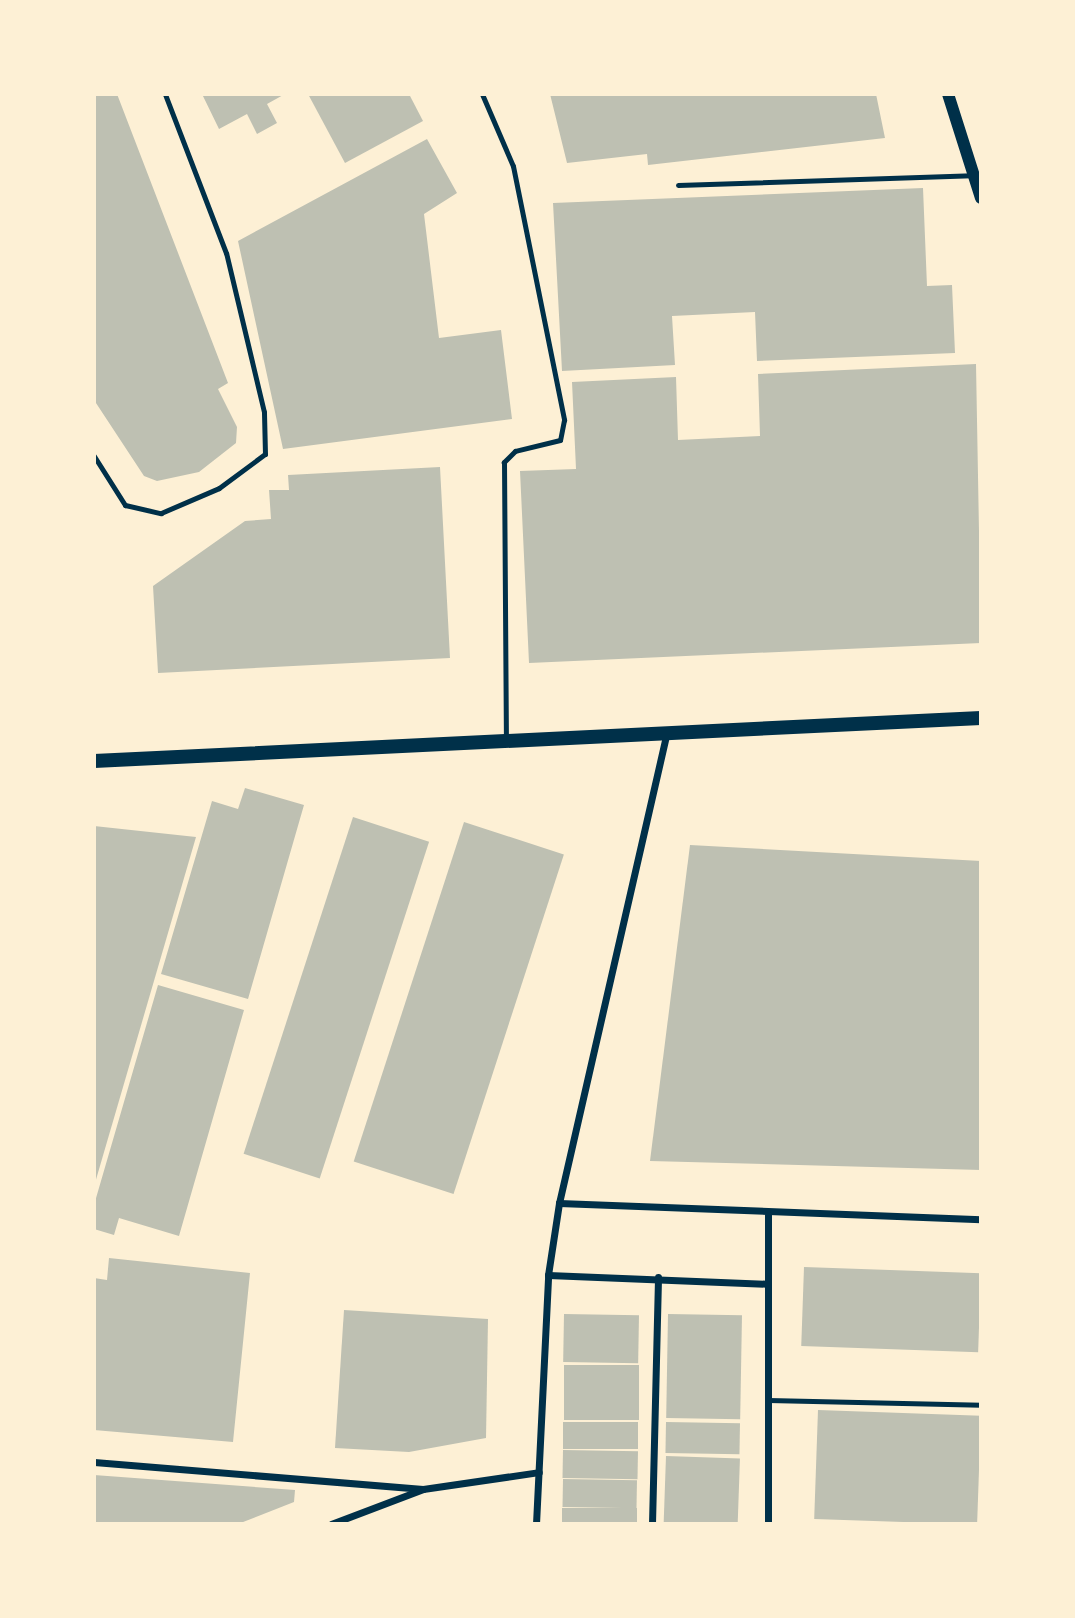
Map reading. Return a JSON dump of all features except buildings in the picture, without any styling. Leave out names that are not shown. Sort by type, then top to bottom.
[{"type":"main road","points":[[94,761],[666,736],[981,718]]},
{"type":"street","points":[[948,94],[976,174],[981,198]]},
{"type":"street","points":[[536,1524],[548,1275],[559,1203],[666,736]]},
{"type":"street","points":[[559,1203],[768,1215],[981,1219]]},
{"type":"street","points":[[768,1215],[768,1524]]},
{"type":"street","points":[[548,1275],[658,1277],[768,1284]]},
{"type":"street","points":[[652,1524],[658,1277]]},
{"type":"street","points":[[94,1461],[423,1489]]},
{"type":"street","points":[[331,1524],[423,1489],[539,1472]]},
{"type":"lane","points":[[94,456],[125,505],[161,513],[219,488],[265,454],[264,412],[226,253],[165,94]]},
{"type":"lane","points":[[484,95],[513,166],[564,420],[560,440],[515,451],[503,462],[506,743]]},
{"type":"lane","points":[[678,185],[976,174]]},
{"type":"lane","points":[[768,1400],[981,1405]]}]
